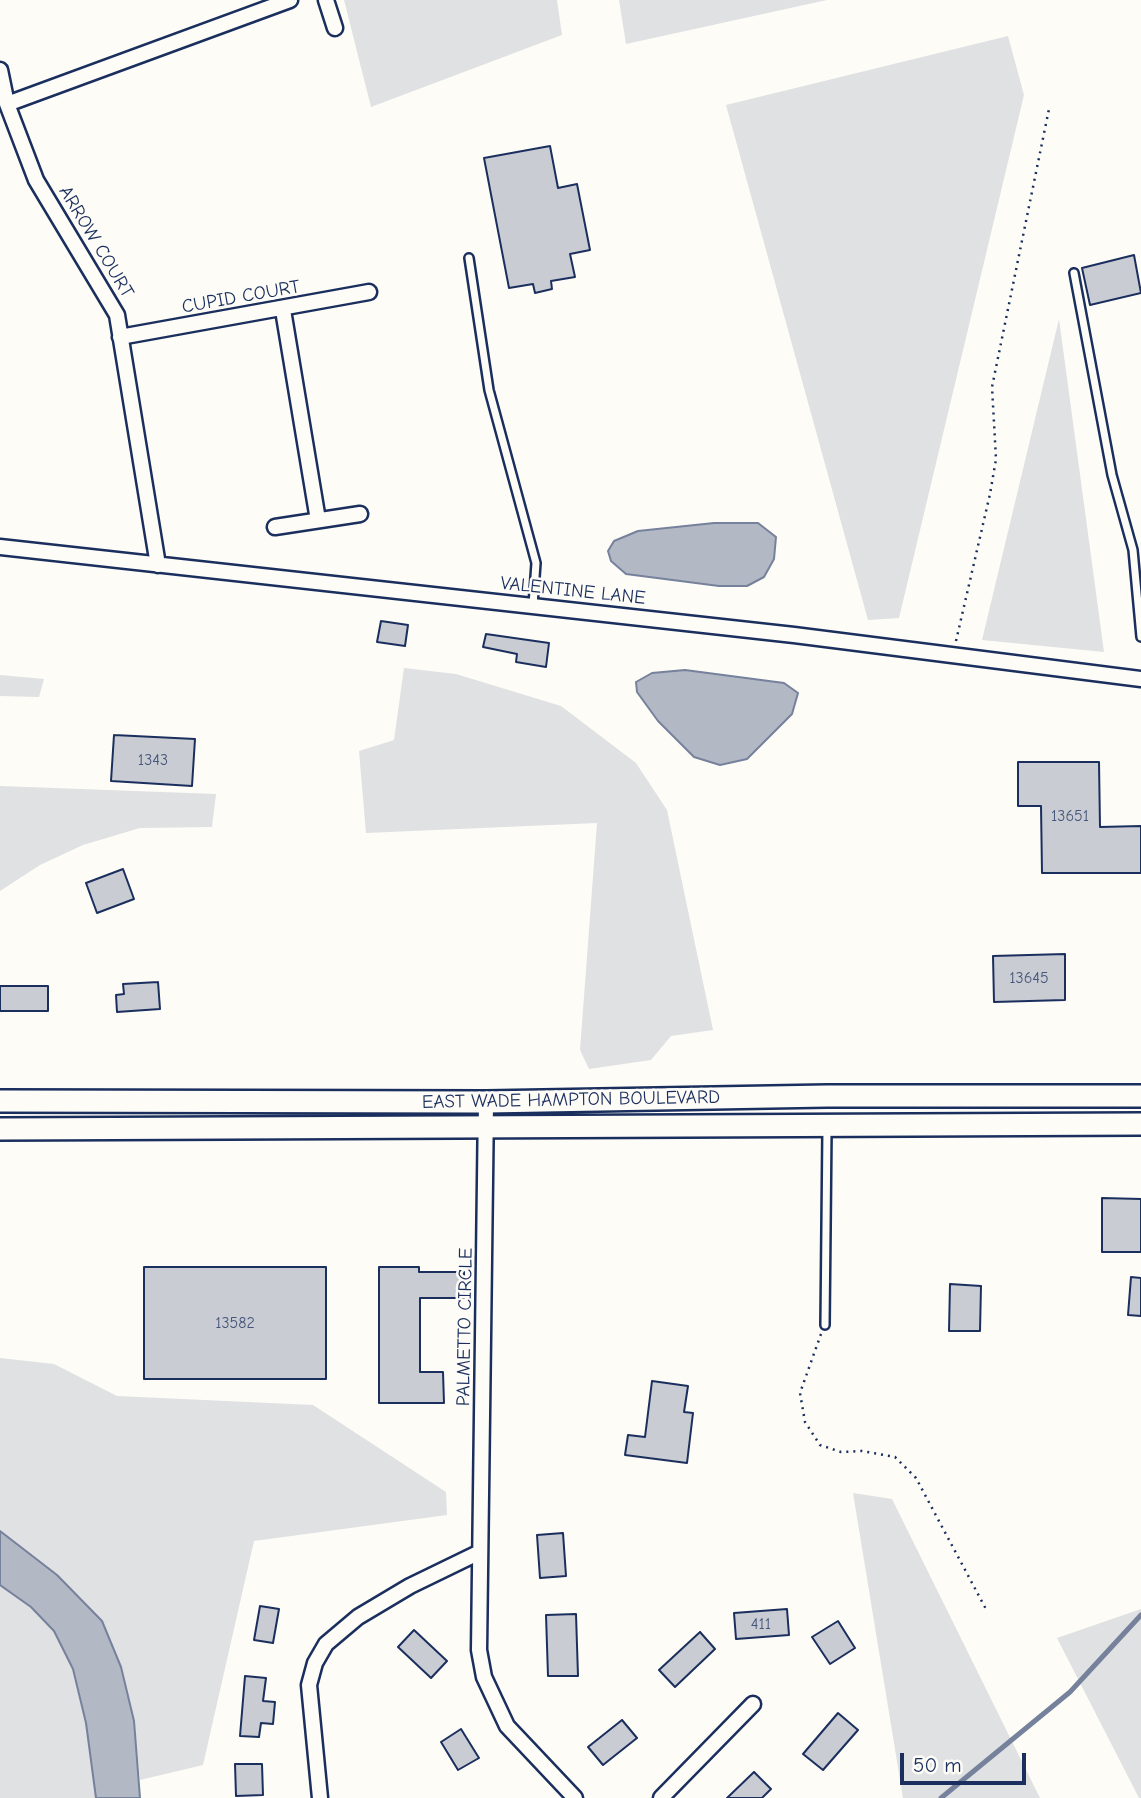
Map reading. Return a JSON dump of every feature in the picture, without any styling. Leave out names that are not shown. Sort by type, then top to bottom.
[{"type":"main road","name":"EAST WADE HAMPTON BOULEVARD","points":[[0,1101],[486,1102],[827,1096],[1141,1096]]},
{"type":"main road","points":[[70,1129],[71,1101]]},
{"type":"main road","points":[[279,1129],[280,1101]]},
{"type":"main road","points":[[407,1102],[407,1129]]},
{"type":"main road","name":"EAST WADE HAMPTON BOULEVARD","points":[[0,1129],[1141,1124]]},
{"type":"street","points":[[8,104],[290,0]]},
{"type":"street","points":[[326,0],[335,28]]},
{"type":"street","name":"ARROW COURT","points":[[0,69],[8,104],[36,180],[117,315],[158,565]]},
{"type":"street","name":"CUPID COURT","points":[[120,337],[283,310],[369,292]]},
{"type":"street","points":[[283,310],[318,520]]},
{"type":"street","points":[[275,527],[360,514]]},
{"type":"street","name":"VALENTINE LANE","points":[[0,547],[533,605],[953,654],[1141,680]]},
{"type":"street","name":"PALMETTO CIRCLE","points":[[486,1102],[479,1650],[494,1702],[508,1726],[575,1798]]},
{"type":"street","points":[[320,1798],[309,1685],[315,1663],[326,1644],[341,1628],[368,1611],[410,1586],[480,1552]]},
{"type":"street","points":[[661,1798],[753,1704]]},
{"type":"lane","points":[[469,258],[489,390],[536,563],[533,605]]},
{"type":"lane","points":[[1074,273],[1112,475],[1133,550],[1141,637]]},
{"type":"lane","points":[[825,1325],[827,1125]]},
{"type":"path","points":[[953,654],[966,587],[990,494],[996,450],[992,387],[1049,109]]},
{"type":"path","points":[[825,1325],[809,1360],[800,1393],[805,1422],[820,1445],[841,1452],[862,1451],[895,1457],[916,1478],[987,1611]]},
{"type":"shaded area","points":[[344,0],[557,0],[562,35],[371,107]]},
{"type":"shaded area","points":[[619,0],[827,0],[626,44]]},
{"type":"shaded area","points":[[1008,36],[1024,95],[899,618],[868,620],[726,105]]},
{"type":"shaded area","points":[[1059,319],[1104,652],[982,640]]},
{"type":"shaded area","points":[[714,523],[758,523],[776,537],[774,559],[764,577],[747,586],[719,586],[626,574],[611,561],[608,551],[614,541],[638,531]]},
{"type":"shaded area","points":[[404,668],[456,674],[561,706],[636,763],[667,810],[713,1030],[671,1036],[651,1060],[589,1069],[580,1050],[597,823],[366,833],[359,751],[394,740]]},
{"type":"shaded area","points":[[685,670],[784,683],[798,693],[792,714],[747,759],[720,765],[694,757],[658,721],[637,692],[636,682],[652,673]]},
{"type":"shaded area","points":[[0,675],[44,679],[39,697],[0,696]]},
{"type":"shaded area","points":[[0,786],[216,794],[212,827],[140,828],[83,845],[40,865],[0,891]]},
{"type":"shaded area","points":[[0,1358],[54,1364],[117,1396],[313,1405],[446,1492],[447,1515],[254,1541],[203,1765],[140,1780],[134,1721],[102,1621],[57,1575],[0,1531]]},
{"type":"shaded area","points":[[853,1493],[892,1499],[1040,1798],[903,1798]]},
{"type":"shaded area","points":[[0,1531],[57,1575],[102,1621],[121,1667],[134,1721],[140,1798],[96,1798],[86,1723],[73,1669],[54,1631],[31,1607],[0,1585]]},
{"type":"shaded area","points":[[0,1585],[31,1607],[54,1631],[73,1669],[86,1723],[96,1798],[0,1798]]},
{"type":"shaded area","points":[[1141,1609],[1141,1798],[1139,1798],[1057,1638]]},
{"type":"building","points":[[550,146],[558,188],[577,184],[590,250],[570,254],[575,277],[551,281],[552,289],[535,293],[533,284],[509,288],[484,158]]},
{"type":"building","points":[[1134,255],[1141,293],[1090,305],[1082,268]]},
{"type":"building","points":[[381,621],[408,625],[405,646],[377,642]]},
{"type":"building","points":[[486,634],[549,643],[546,667],[516,662],[517,654],[483,647]]},
{"type":"building","points":[[114,735],[195,739],[192,786],[111,781]]},
{"type":"building","points":[[1018,762],[1099,762],[1100,827],[1141,826],[1141,873],[1042,873],[1041,806],[1018,806]]},
{"type":"building","points":[[123,869],[134,899],[97,913],[86,883]]},
{"type":"building","points":[[1065,954],[1065,1000],[994,1002],[993,956]]},
{"type":"building","points":[[158,982],[160,1009],[117,1012],[116,995],[124,994],[123,984]]},
{"type":"building","points":[[0,986],[48,986],[48,1011],[0,1011]]},
{"type":"building","points":[[1102,1198],[1141,1199],[1141,1252],[1102,1252]]},
{"type":"building","points":[[144,1267],[326,1267],[326,1379],[144,1379]]},
{"type":"building","points":[[379,1267],[419,1267],[419,1272],[464,1272],[464,1298],[420,1298],[420,1372],[443,1372],[444,1403],[379,1403]]},
{"type":"building","points":[[1131,1277],[1141,1278],[1141,1316],[1128,1315]]},
{"type":"building","points":[[950,1284],[981,1286],[980,1331],[949,1331]]},
{"type":"building","points":[[652,1381],[688,1386],[684,1412],[693,1413],[687,1463],[625,1455],[628,1435],[645,1437]]},
{"type":"building","points":[[563,1533],[566,1576],[540,1578],[537,1535]]},
{"type":"building","points":[[260,1606],[279,1609],[273,1643],[254,1640]]},
{"type":"building","points":[[787,1609],[789,1635],[736,1639],[734,1613]]},
{"type":"building","points":[[576,1614],[578,1676],[548,1676],[546,1615]]},
{"type":"building","points":[[838,1621],[855,1648],[830,1664],[812,1637]]},
{"type":"building","points":[[414,1630],[447,1661],[431,1678],[398,1647]]},
{"type":"building","points":[[700,1632],[715,1649],[675,1687],[659,1670]]},
{"type":"building","points":[[245,1676],[266,1678],[263,1701],[275,1702],[273,1724],[261,1723],[259,1737],[240,1736]]},
{"type":"building","points":[[838,1713],[858,1730],[823,1770],[803,1754]]},
{"type":"building","points":[[622,1720],[637,1738],[603,1765],[588,1747]]},
{"type":"building","points":[[461,1729],[479,1758],[458,1770],[441,1742]]},
{"type":"building","points":[[235,1764],[262,1764],[263,1795],[236,1796]]},
{"type":"building","points":[[754,1772],[771,1789],[762,1798],[727,1798]]},
{"type":"waterway","points":[[941,1798],[1070,1692],[1141,1615]]}]
